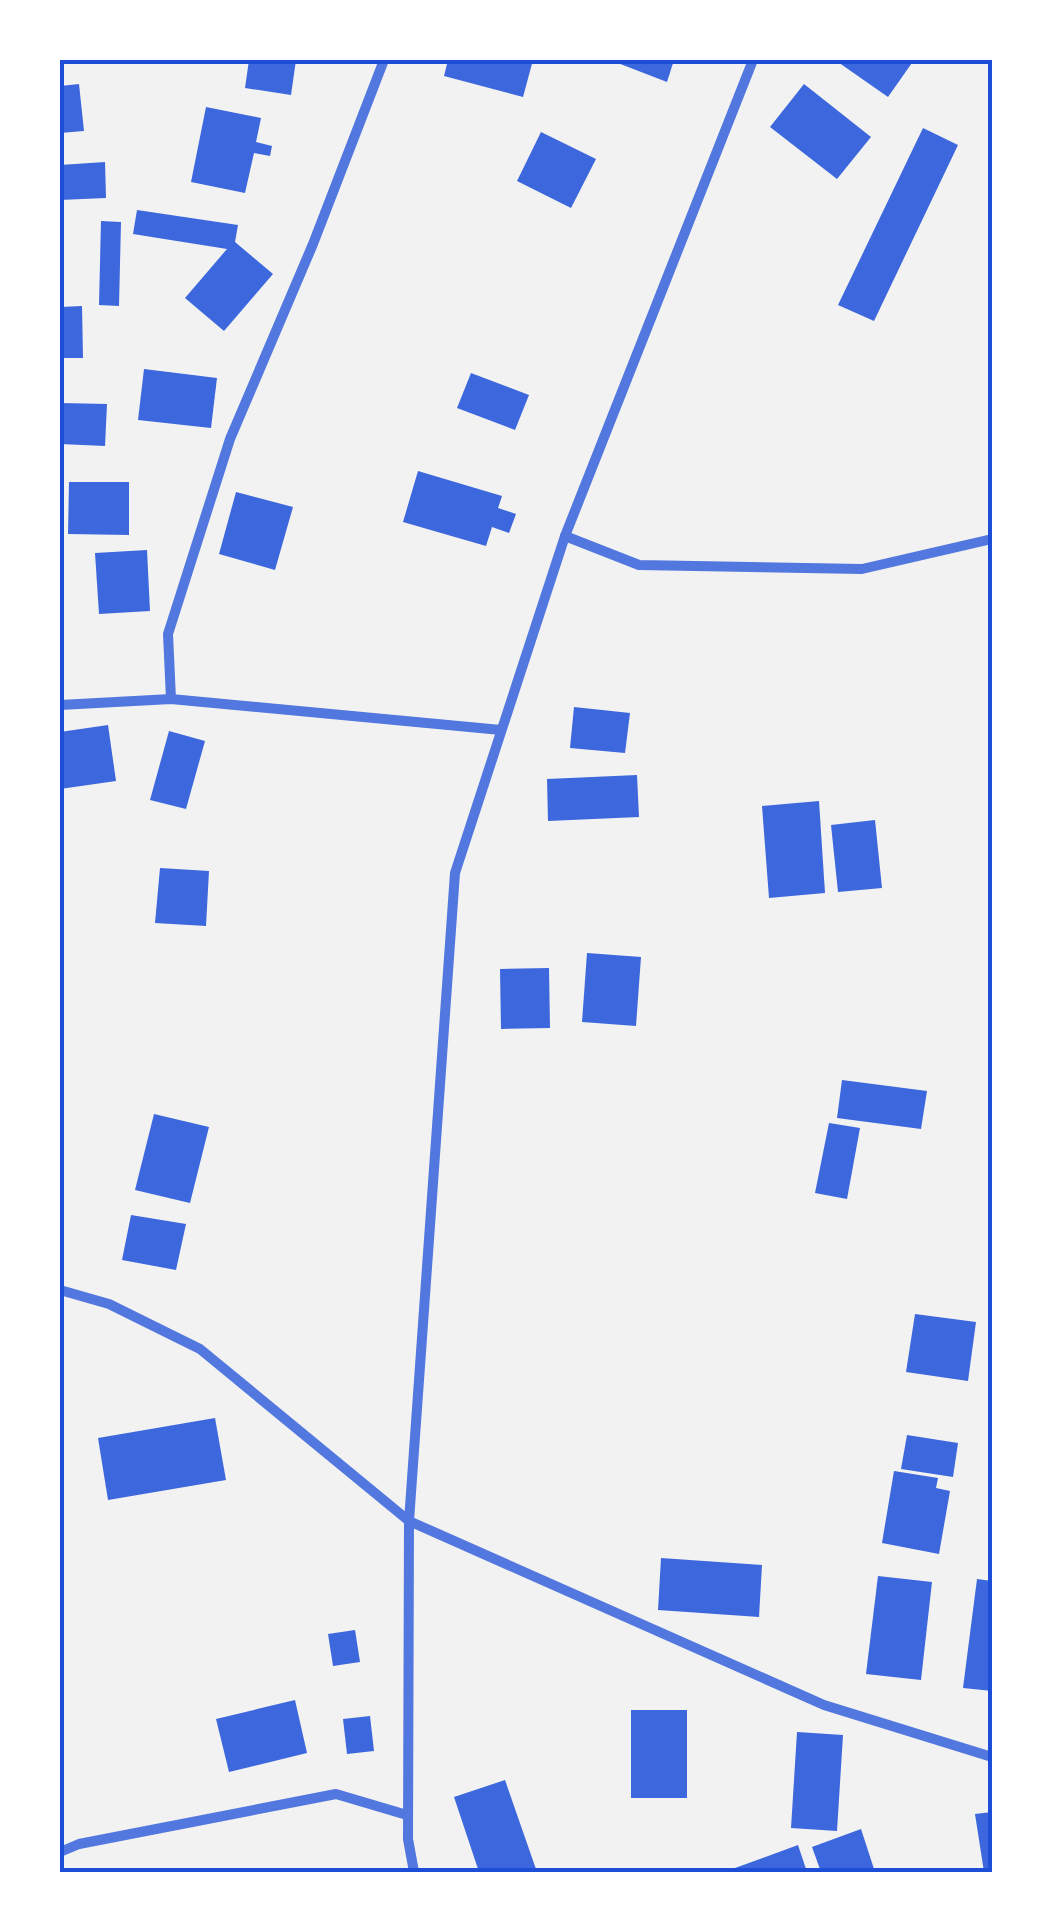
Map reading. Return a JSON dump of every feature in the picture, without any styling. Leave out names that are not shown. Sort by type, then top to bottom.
[{"type":"street","points":[[171,699],[168,634],[230,440],[313,244],[384,60]]},
{"type":"street","points":[[414,1872],[408,1815],[409,1521],[455,874],[565,536],[753,60]]},
{"type":"street","points":[[565,536],[639,565],[862,569],[992,539]]},
{"type":"street","points":[[60,705],[171,699],[501,730]]},
{"type":"street","points":[[60,1290],[110,1304],[200,1349],[409,1521],[824,1705],[992,1757]]},
{"type":"street","points":[[60,1852],[79,1844],[336,1794],[408,1815]]},
{"type":"building","points":[[249,60],[296,60],[291,95],[245,88]]},
{"type":"building","points":[[448,60],[533,60],[523,97],[444,76]]},
{"type":"building","points":[[610,60],[674,60],[667,82]]},
{"type":"building","points":[[835,60],[914,60],[888,97]]},
{"type":"building","points":[[79,84],[84,131],[60,133],[60,86]]},
{"type":"building","points":[[804,84],[871,137],[837,179],[770,127]]},
{"type":"building","points":[[206,107],[261,118],[256,142],[272,146],[270,156],[254,153],[245,193],[191,182]]},
{"type":"building","points":[[923,128],[958,145],[874,321],[838,305]]},
{"type":"building","points":[[541,132],[596,159],[571,208],[517,181]]},
{"type":"building","points":[[105,162],[106,198],[60,200],[60,165]]},
{"type":"building","points":[[137,210],[238,225],[235,242],[273,274],[224,331],[185,298],[227,249],[133,234]]},
{"type":"building","points":[[101,221],[121,222],[119,306],[99,305]]},
{"type":"building","points":[[82,306],[83,358],[60,358],[60,307]]},
{"type":"building","points":[[144,369],[217,378],[211,428],[138,420]]},
{"type":"building","points":[[471,373],[529,395],[515,430],[457,408]]},
{"type":"building","points":[[60,403],[107,404],[105,446],[60,444]]},
{"type":"building","points":[[418,471],[502,496],[498,508],[516,514],[509,533],[492,527],[486,546],[403,522]]},
{"type":"building","points":[[69,482],[129,482],[129,535],[68,534]]},
{"type":"building","points":[[236,492],[293,507],[275,570],[219,554]]},
{"type":"building","points":[[147,550],[150,611],[99,614],[95,553]]},
{"type":"building","points":[[574,707],[630,713],[625,753],[570,748]]},
{"type":"building","points":[[108,725],[116,781],[60,789],[60,732]]},
{"type":"building","points":[[169,731],[205,741],[186,809],[150,800]]},
{"type":"building","points":[[637,775],[639,817],[548,821],[547,779]]},
{"type":"building","points":[[819,801],[825,893],[769,898],[762,806]]},
{"type":"building","points":[[875,820],[882,888],[838,892],[831,825]]},
{"type":"building","points":[[160,868],[209,871],[206,926],[155,923]]},
{"type":"building","points":[[587,953],[641,957],[636,1026],[582,1022]]},
{"type":"building","points":[[549,968],[550,1028],[501,1029],[500,969]]},
{"type":"building","points":[[842,1080],[927,1091],[921,1129],[837,1118]]},
{"type":"building","points":[[154,1114],[209,1127],[190,1203],[135,1190]]},
{"type":"building","points":[[829,1123],[860,1128],[847,1199],[815,1193]]},
{"type":"building","points":[[131,1215],[186,1224],[176,1270],[122,1260]]},
{"type":"building","points":[[915,1314],[976,1322],[968,1381],[906,1372]]},
{"type":"building","points":[[215,1418],[226,1480],[108,1500],[98,1438]]},
{"type":"building","points":[[907,1435],[958,1443],[953,1477],[901,1469]]},
{"type":"building","points":[[894,1471],[938,1478],[936,1488],[950,1491],[939,1554],[882,1543]]},
{"type":"building","points":[[661,1558],[762,1565],[759,1617],[658,1610]]},
{"type":"building","points":[[878,1576],[932,1582],[921,1680],[866,1674]]},
{"type":"building","points":[[977,1579],[992,1581],[992,1691],[963,1688]]},
{"type":"building","points":[[355,1630],[360,1662],[333,1666],[328,1634]]},
{"type":"building","points":[[295,1700],[307,1753],[229,1772],[216,1719]]},
{"type":"building","points":[[631,1710],[687,1710],[687,1798],[631,1798]]},
{"type":"building","points":[[370,1716],[374,1751],[347,1754],[343,1719]]},
{"type":"building","points":[[797,1732],[843,1735],[837,1831],[791,1828]]},
{"type":"building","points":[[505,1780],[537,1872],[479,1872],[454,1797]]},
{"type":"building","points":[[992,1812],[992,1872],[984,1872],[975,1814]]},
{"type":"building","points":[[861,1829],[875,1872],[821,1872],[812,1847]]},
{"type":"building","points":[[798,1845],[807,1872],[736,1872],[735,1868]]}]
